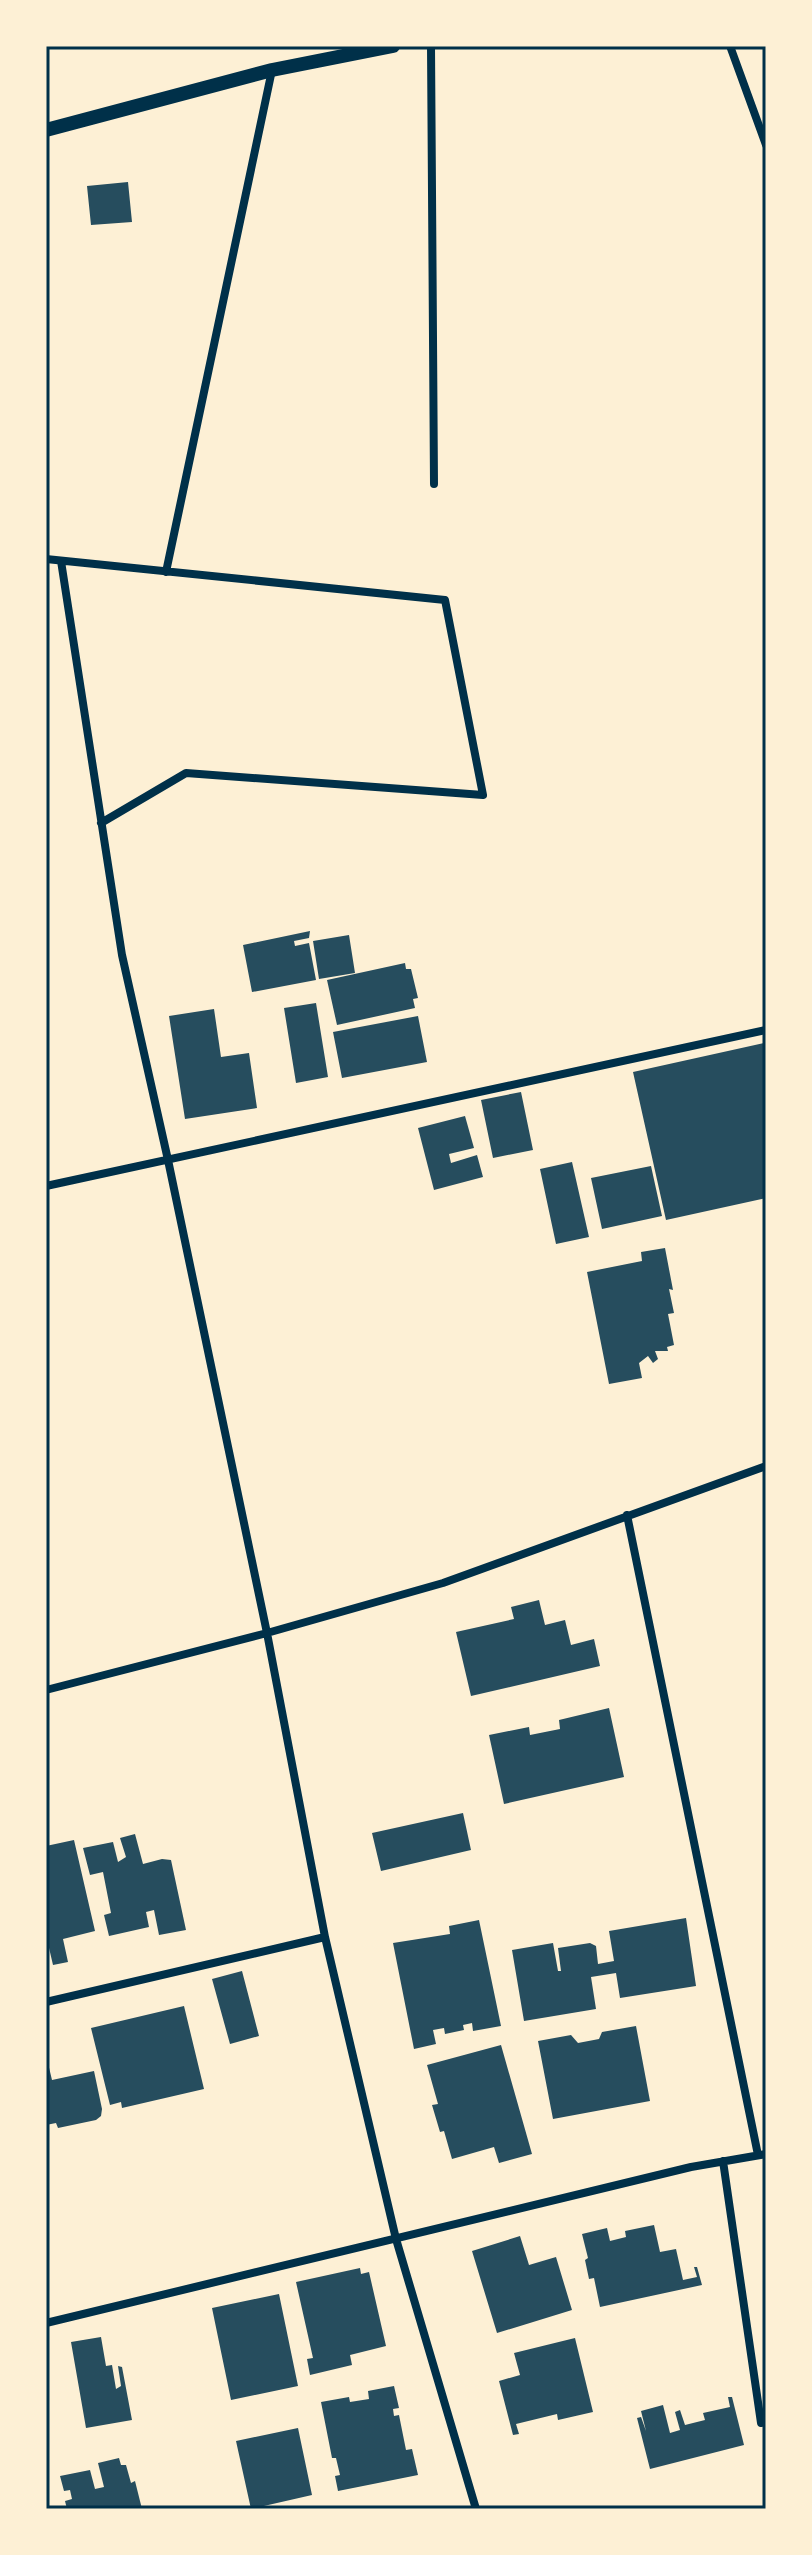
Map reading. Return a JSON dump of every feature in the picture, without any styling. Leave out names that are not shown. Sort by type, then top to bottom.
[{"type":"street","points":[[46,130],[272,70],[393,46]]},
{"type":"street","points":[[431,46],[434,484]]},
{"type":"street","points":[[730,46],[766,145]]},
{"type":"street","points":[[166,572],[272,70]]},
{"type":"street","points":[[46,559],[445,600],[483,795],[186,773],[101,823]]},
{"type":"street","points":[[61,561],[122,955],[267,1633],[325,1937],[396,2239],[476,2509]]},
{"type":"street","points":[[46,1186],[766,1030]]},
{"type":"street","points":[[46,1690],[267,1633],[443,1583],[766,1466]]},
{"type":"street","points":[[46,2323],[762,2154],[627,1515]]},
{"type":"street","points":[[46,2002],[325,1937]]},
{"type":"street","points":[[723,2161],[761,2423]]},
{"type":"building","points":[[128,182],[132,222],[91,225],[87,186]]},
{"type":"building","points":[[310,931],[309,938],[294,941],[295,946],[309,943],[316,980],[252,992],[243,945]]},
{"type":"building","points":[[349,935],[355,973],[319,979],[313,941]]},
{"type":"building","points":[[405,963],[406,969],[411,969],[418,998],[413,999],[415,1008],[337,1025],[327,980]]},
{"type":"building","points":[[316,1003],[328,1077],[296,1083],[284,1008]]},
{"type":"building","points":[[214,1009],[221,1057],[249,1053],[257,1108],[185,1119],[169,1016]]},
{"type":"building","points":[[418,1016],[427,1062],[342,1078],[333,1032]]},
{"type":"building","points":[[764,1043],[766,1198],[666,1220],[633,1072]]},
{"type":"building","points":[[521,1092],[533,1150],[493,1158],[481,1100]]},
{"type":"building","points":[[465,1116],[474,1148],[449,1154],[451,1163],[477,1155],[483,1177],[434,1190],[418,1128]]},
{"type":"building","points":[[572,1162],[589,1237],[556,1244],[540,1169]]},
{"type":"building","points":[[651,1166],[662,1216],[602,1229],[591,1178]]},
{"type":"building","points":[[665,1248],[673,1290],[669,1289],[674,1313],[668,1314],[674,1345],[667,1347],[668,1351],[655,1351],[658,1359],[653,1363],[648,1356],[639,1363],[642,1378],[609,1384],[587,1272],[642,1261],[641,1252]]},
{"type":"building","points":[[539,1600],[545,1625],[565,1620],[571,1645],[594,1639],[600,1666],[471,1696],[456,1632],[514,1619],[511,1607]]},
{"type":"building","points":[[609,1708],[624,1777],[504,1804],[489,1735],[529,1727],[530,1735],[560,1729],[559,1720]]},
{"type":"building","points":[[463,1813],[471,1850],[381,1871],[372,1833]]},
{"type":"building","points":[[135,1834],[143,1864],[171,1860],[186,1930],[159,1935],[154,1910],[146,1912],[149,1927],[109,1936],[104,1915],[111,1913],[103,1872],[90,1875],[83,1848],[113,1842],[118,1862],[126,1857],[120,1838]]},
{"type":"building","points":[[74,1840],[95,1931],[63,1939],[68,1962],[53,1965],[46,1935],[46,1846]]},
{"type":"building","points":[[686,1918],[696,1986],[620,1998],[616,1973],[591,1977],[596,2009],[524,2021],[512,1950],[553,1943],[558,1971],[561,1971],[558,1948],[590,1943],[596,1946],[598,1964],[614,1961],[609,1931]]},
{"type":"building","points":[[479,1920],[501,2026],[473,2031],[472,2023],[463,2025],[464,2030],[445,2034],[444,2028],[433,2030],[436,2044],[414,2049],[393,1943],[450,1934],[449,1926]]},
{"type":"building","points":[[242,1971],[259,2036],[230,2044],[212,1979]]},
{"type":"building","points":[[184,2006],[204,2089],[122,2108],[121,2102],[110,2105],[91,2028]]},
{"type":"building","points":[[636,2026],[650,2101],[553,2119],[538,2041],[571,2035],[578,2043],[599,2039],[602,2032]]},
{"type":"building","points":[[501,2045],[532,2154],[499,2163],[494,2147],[452,2159],[432,2105],[438,2104],[427,2065]]},
{"type":"building","points":[[46,2055],[52,2080],[94,2071],[101,2116],[96,2120],[58,2128],[56,2123],[46,2125]]},
{"type":"building","points":[[654,2225],[660,2252],[676,2249],[683,2280],[697,2277],[694,2267],[697,2267],[702,2285],[600,2307],[594,2278],[589,2279],[582,2234],[607,2228],[610,2241],[626,2237],[625,2231]]},
{"type":"building","points":[[520,2236],[529,2265],[556,2257],[572,2310],[497,2333],[472,2251]]},
{"type":"building","points":[[360,2268],[361,2274],[369,2272],[386,2346],[350,2355],[352,2365],[310,2375],[307,2359],[313,2358],[296,2282]]},
{"type":"building","points":[[279,2294],[298,2386],[231,2400],[212,2308]]},
{"type":"building","points":[[101,2337],[106,2366],[112,2365],[116,2389],[121,2386],[118,2366],[122,2367],[132,2420],[86,2428],[71,2342]]},
{"type":"building","points":[[575,2338],[593,2412],[558,2420],[557,2414],[516,2424],[519,2434],[513,2435],[499,2381],[520,2375],[514,2353]]},
{"type":"building","points":[[394,2386],[399,2408],[393,2409],[394,2416],[399,2415],[406,2450],[412,2449],[418,2475],[338,2491],[335,2476],[340,2475],[336,2458],[332,2458],[321,2402],[349,2397],[350,2402],[369,2399],[368,2391]]},
{"type":"building","points":[[728,2397],[732,2397],[744,2445],[650,2469],[637,2418],[641,2417],[646,2431],[641,2411],[663,2405],[670,2433],[680,2430],[675,2412],[680,2410],[685,2425],[705,2420],[703,2413],[730,2407]]},
{"type":"building","points":[[298,2428],[312,2495],[251,2509],[236,2441]]},
{"type":"building","points":[[119,2458],[121,2465],[126,2465],[131,2483],[135,2481],[142,2509],[67,2509],[65,2501],[72,2499],[70,2490],[64,2491],[60,2476],[90,2470],[95,2489],[104,2487],[98,2463]]}]
